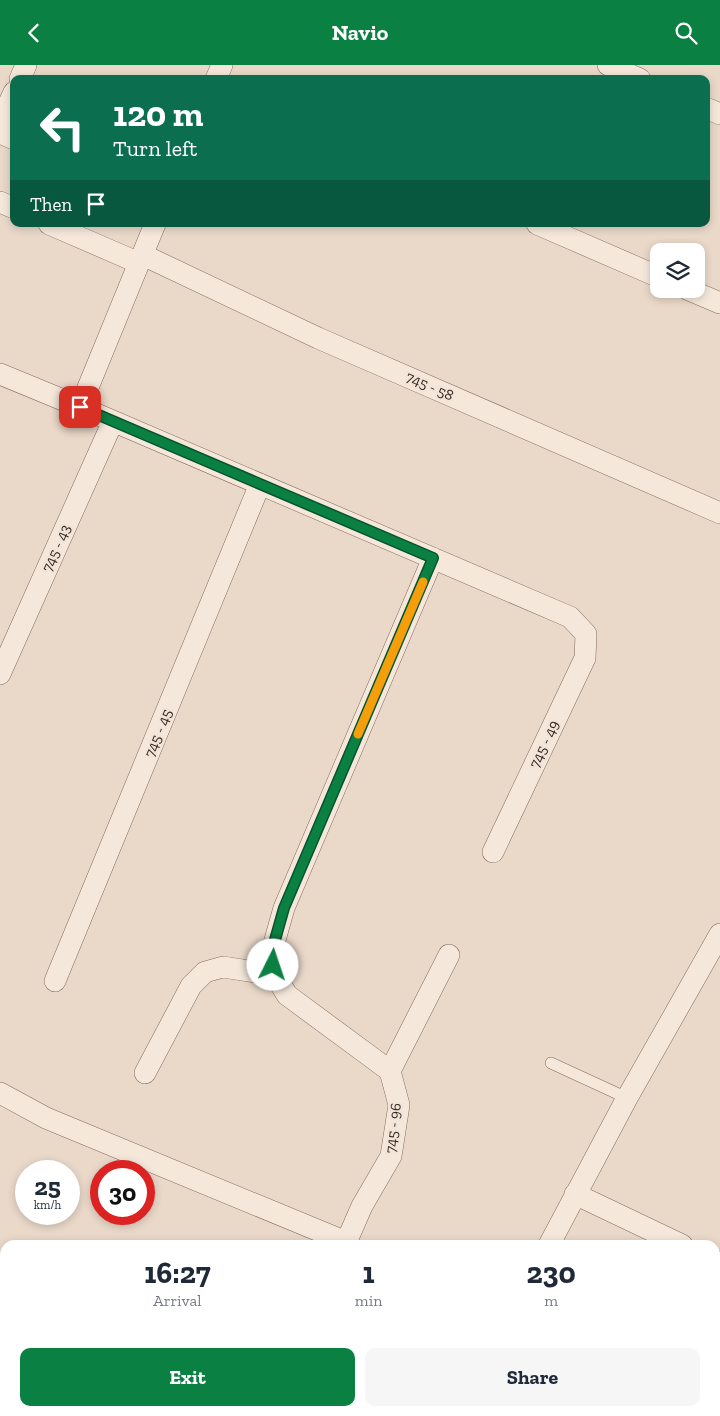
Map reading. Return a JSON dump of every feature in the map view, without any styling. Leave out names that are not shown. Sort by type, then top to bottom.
[{"type":"street","points":[[608,65],[631,75]]},
{"type":"street","points":[[0,123],[10,102]]},
{"type":"street","name":"745 - 58","points":[[57,227],[141,259],[720,513]]},
{"type":"street","points":[[80,407],[154,227]]},
{"type":"street","points":[[544,227],[650,273]]},
{"type":"street","points":[[705,297],[720,303]]},
{"type":"street","points":[[0,375],[80,407],[433,558],[284,908],[271,954],[275,975],[287,995],[390,1071],[449,955]]},
{"type":"street","name":"745 - 43","points":[[0,675],[113,421]]},
{"type":"street","name":"745 - 45","points":[[55,981],[260,484]]},
{"type":"street","name":"745 - 49","points":[[433,558],[570,617],[586,635],[585,658],[494,852]]},
{"type":"street","points":[[552,1240],[627,1098],[713,965],[720,933]]},
{"type":"street","points":[[145,1073],[191,987],[205,972],[223,967],[275,975]]},
{"type":"street","name":"745 - 96","points":[[346,1240],[362,1206],[391,1156],[399,1105],[390,1071]]},
{"type":"street","points":[[0,1093],[46,1118],[338,1240]]},
{"type":"street","points":[[575,1194],[672,1240]]},
{"type":"lane","points":[[551,1063],[627,1098]]},
{"type":"slow traffic","points":[[358,734],[423,582]]},
{"type":"route","points":[[80,407],[433,558],[284,908],[271,954],[273,965]]}]
